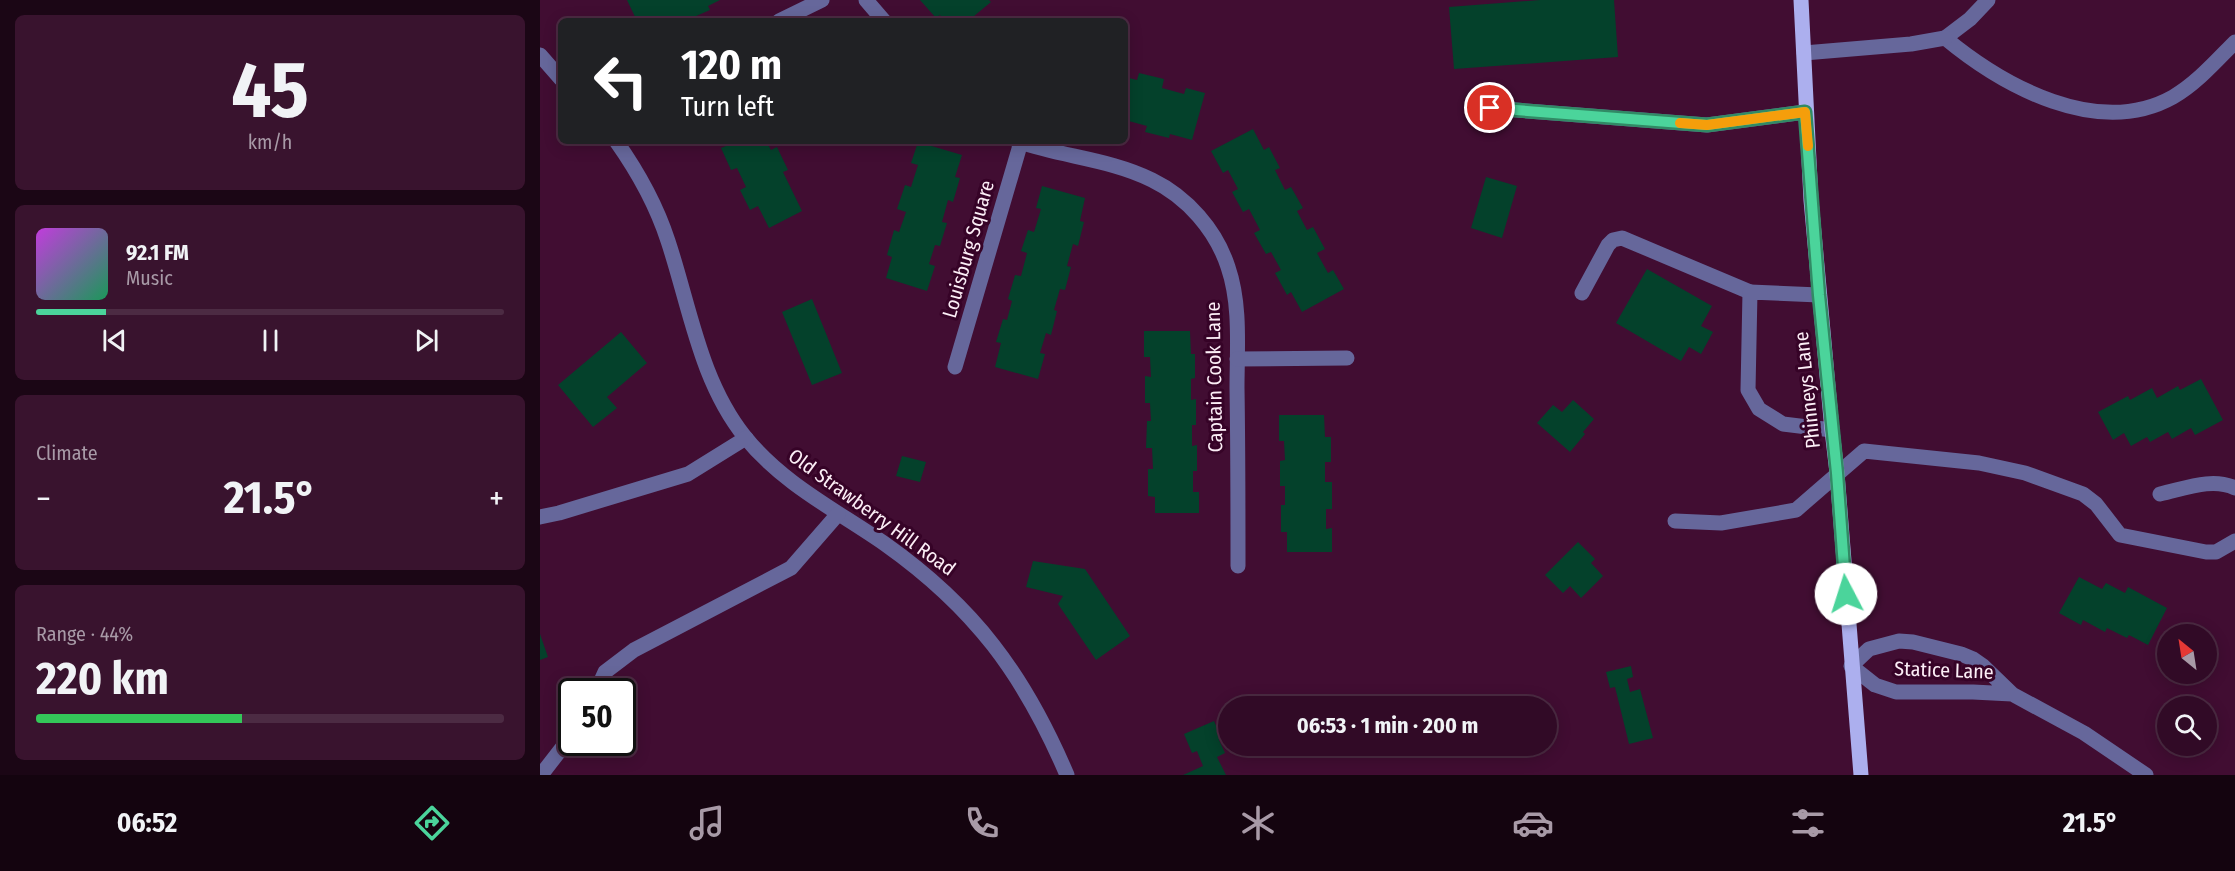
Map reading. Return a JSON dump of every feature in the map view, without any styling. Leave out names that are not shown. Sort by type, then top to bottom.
[{"type":"main road","name":"Phinneys Lane","points":[[1801,0],[1805,112],[1819,295],[1837,473],[1861,775]]},
{"type":"street","points":[[785,18],[822,0]]},
{"type":"street","points":[[866,0],[882,18]]},
{"type":"street","points":[[1804,52],[1911,44],[1945,38],[1970,19],[1988,0]]},
{"type":"street","points":[[1945,38],[1969,57],[2018,88],[2083,109],[2110,111],[2131,110],[2172,98],[2199,78],[2235,42]]},
{"type":"street","points":[[540,55],[558,76]]},
{"type":"street","points":[[1490,108],[1707,125],[1805,112]]},
{"type":"street","name":"Old Strawberry Hill Road","points":[[618,144],[654,202],[668,240],[703,358],[729,414],[746,438],[784,477],[884,543],[936,584],[986,633],[1040,718],[1066,775]]},
{"type":"street","name":"Louisburg Square","points":[[955,367],[1018,144]]},
{"type":"street","name":"Captain Cook Lane","points":[[1027,144],[1130,170],[1154,181],[1177,195],[1198,214],[1216,240],[1228,267],[1237,311],[1238,566]]},
{"type":"street","points":[[1582,293],[1608,245],[1613,240],[1622,238],[1750,292],[1819,295]]},
{"type":"street","points":[[1750,292],[1748,390],[1759,409],[1783,424],[1832,430]]},
{"type":"street","points":[[1237,359],[1347,358]]},
{"type":"street","points":[[540,516],[559,513],[688,474],[746,438]]},
{"type":"street","points":[[1675,521],[1721,523],[1796,510],[1864,451],[1979,463],[2025,473],[2083,494],[2096,504],[2120,535],[2206,552],[2216,552],[2235,542]]},
{"type":"street","points":[[2160,494],[2212,483],[2225,483],[2235,488]]},
{"type":"street","points":[[603,678],[606,672],[634,650],[791,568],[838,514]]},
{"type":"street","name":"Statice Lane","points":[[2012,694],[1896,692],[1875,685],[1851,666],[1869,649],[1899,641],[1913,642],[1973,658],[2012,694],[2084,733],[2146,775]]},
{"type":"street","points":[[542,775],[558,754]]},
{"type":"building","points":[[627,0],[720,0],[708,6],[710,10],[692,18],[684,16],[680,18],[636,18]]},
{"type":"building","points":[[920,0],[989,0],[991,2],[972,18],[942,18],[940,15],[936,18]]},
{"type":"building","points":[[1540,0],[1614,0],[1618,57],[1454,69],[1449,7]]},
{"type":"building","points":[[1139,73],[1164,79],[1162,88],[1184,94],[1186,88],[1205,93],[1192,140],[1170,134],[1169,138],[1145,132],[1147,126],[1128,121],[1128,78],[1137,80]]},
{"type":"building","points":[[1253,129],[1264,150],[1269,147],[1280,168],[1275,170],[1285,190],[1291,187],[1303,208],[1297,211],[1307,230],[1313,227],[1325,249],[1317,253],[1328,273],[1333,270],[1344,289],[1302,312],[1291,292],[1287,295],[1275,273],[1281,270],[1271,252],[1266,254],[1254,233],[1260,230],[1249,209],[1243,212],[1232,192],[1238,189],[1228,170],[1223,173],[1211,151]]},
{"type":"building","points":[[725,144],[768,144],[771,150],[777,147],[788,170],[783,172],[802,211],[769,228],[758,206],[750,210],[740,190],[746,187],[737,168],[731,170],[721,148],[726,146]]},
{"type":"building","points":[[917,144],[962,155],[955,177],[960,178],[953,202],[948,200],[942,222],[947,223],[940,246],[935,245],[929,264],[935,266],[927,291],[886,278],[892,257],[887,255],[894,230],[899,232],[906,212],[897,209],[905,185],[911,187],[918,165],[911,163]]},
{"type":"building","points":[[1486,177],[1517,186],[1502,238],[1471,228]]},
{"type":"building","points":[[1042,186],[1085,198],[1080,221],[1084,222],[1078,246],[1073,244],[1067,266],[1071,267],[1065,290],[1060,289],[1054,310],[1057,311],[1051,335],[1046,333],[1040,353],[1045,354],[1038,379],[995,367],[1001,343],[996,342],[1003,319],[1007,320],[1012,301],[1008,299],[1015,275],[1021,276],[1027,253],[1021,251],[1028,230],[1034,232],[1041,209],[1036,208]]},
{"type":"building","points":[[1647,269],[1712,306],[1701,326],[1713,332],[1701,354],[1689,347],[1681,361],[1616,323]]},
{"type":"building","points":[[812,299],[842,373],[812,385],[782,312]]},
{"type":"building","points":[[1144,331],[1190,331],[1191,354],[1195,354],[1195,378],[1191,379],[1191,400],[1196,399],[1196,425],[1192,425],[1192,446],[1197,445],[1197,471],[1193,471],[1193,492],[1199,492],[1199,513],[1155,513],[1155,497],[1148,496],[1148,469],[1153,469],[1152,448],[1146,448],[1147,421],[1151,421],[1150,403],[1145,403],[1145,376],[1151,377],[1150,357],[1144,357]]},
{"type":"building","points":[[621,332],[647,363],[607,397],[617,408],[593,427],[558,385]]},
{"type":"building","points":[[2201,379],[2223,420],[2195,435],[2191,428],[2172,439],[2168,432],[2150,442],[2147,437],[2131,446],[2124,433],[2113,440],[2098,412],[2128,396],[2130,400],[2152,388],[2157,398],[2178,386],[2180,390]]},
{"type":"building","points":[[1573,400],[1594,419],[1570,452],[1537,423],[1553,405],[1562,412]]},
{"type":"building","points":[[1279,415],[1324,415],[1325,437],[1331,437],[1331,462],[1325,462],[1325,482],[1332,482],[1332,509],[1326,509],[1326,529],[1332,528],[1332,552],[1287,552],[1287,532],[1281,532],[1281,505],[1285,505],[1285,486],[1280,486],[1280,461],[1285,460],[1284,441],[1279,441]]},
{"type":"building","points":[[902,456],[926,462],[920,482],[896,476]]},
{"type":"building","points":[[1578,542],[1595,559],[1591,563],[1603,576],[1581,598],[1570,586],[1563,593],[1545,575]]},
{"type":"building","points":[[1033,561],[1085,569],[1130,636],[1096,660],[1058,604],[1063,596],[1026,587]]},
{"type":"building","points":[[2079,577],[2102,589],[2106,583],[2125,593],[2128,587],[2167,608],[2148,645],[2129,635],[2127,638],[2107,628],[2105,632],[2083,620],[2081,625],[2059,613]]},
{"type":"building","points":[[540,634],[548,657],[540,660]]},
{"type":"building","points":[[1631,666],[1633,677],[1627,679],[1630,692],[1640,689],[1653,738],[1629,744],[1615,687],[1610,688],[1606,672]]},
{"type":"building","points":[[1214,721],[1218,730],[1219,756],[1217,757],[1226,775],[1183,775],[1203,766],[1197,751],[1192,753],[1184,734]]},
{"type":"slow traffic","points":[[1680,123],[1707,125],[1805,112],[1808,146]]},
{"type":"route","points":[[1490,108],[1707,125],[1805,112],[1846,594]]}]
